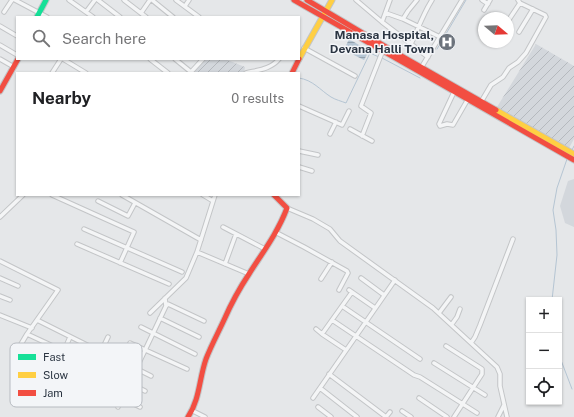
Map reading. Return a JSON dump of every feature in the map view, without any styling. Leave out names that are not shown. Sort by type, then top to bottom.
[{"type":"main road","points":[[38,14],[46,0]]},
{"type":"main road","points":[[294,0],[324,14],[420,69],[454,92],[564,151]]},
{"type":"main road","points":[[307,0],[324,14],[383,50],[512,118],[573,158]]},
{"type":"main road","points":[[300,55],[332,0]]},
{"type":"main road","points":[[0,91],[18,60]]},
{"type":"main road","points":[[292,72],[298,60]]},
{"type":"main road","points":[[188,417],[198,401],[202,372],[206,359],[242,285],[277,233],[287,208],[275,196]]},
{"type":"street","points":[[4,12],[12,0]]},
{"type":"street","points":[[15,0],[38,14]]},
{"type":"street","points":[[69,0],[92,16]]},
{"type":"street","points":[[86,12],[96,0],[119,16]]},
{"type":"street","points":[[124,0],[145,16]]},
{"type":"street","points":[[141,13],[151,0],[172,16]]},
{"type":"street","points":[[176,0],[198,16]]},
{"type":"street","points":[[185,6],[189,0]]},
{"type":"street","points":[[356,0],[428,57]]},
{"type":"street","points":[[382,22],[390,0]]},
{"type":"street","points":[[403,19],[417,0]]},
{"type":"street","points":[[411,44],[425,11],[432,0]]},
{"type":"street","points":[[420,69],[462,0]]},
{"type":"street","points":[[482,0],[488,4]]},
{"type":"street","points":[[484,10],[490,0]]},
{"type":"street","points":[[481,102],[491,85],[503,77],[510,66],[516,64],[522,59],[546,17],[545,15],[519,1],[513,12]]},
{"type":"street","points":[[519,32],[533,9]]},
{"type":"street","points":[[386,13],[419,26],[440,37]]},
{"type":"street","points":[[0,26],[16,35]]},
{"type":"street","points":[[0,45],[16,54]]},
{"type":"street","points":[[304,48],[354,76]]},
{"type":"street","points":[[362,136],[371,113],[362,106],[383,50]]},
{"type":"street","points":[[0,59],[14,67]]},
{"type":"street","points":[[53,72],[61,60]]},
{"type":"street","points":[[64,60],[84,72]]},
{"type":"street","points":[[151,60],[167,72]]},
{"type":"street","points":[[176,60],[190,72],[201,60]]},
{"type":"street","points":[[250,72],[265,68],[274,64],[278,60]]},
{"type":"street","points":[[264,72],[265,68]]},
{"type":"street","points":[[0,78],[6,81]]},
{"type":"street","points":[[454,92],[439,124],[440,126],[447,124],[453,125],[468,99]]},
{"type":"street","points":[[300,106],[342,124],[349,111]]},
{"type":"street","points":[[330,134],[336,122]]},
{"type":"street","points":[[350,129],[372,141]]},
{"type":"street","points":[[300,151],[318,155]]},
{"type":"street","points":[[300,167],[312,171]]},
{"type":"street","points":[[0,217],[22,196]]},
{"type":"street","points":[[54,196],[134,232],[120,263]]},
{"type":"street","points":[[124,196],[200,240]]},
{"type":"street","points":[[204,196],[213,202]]},
{"type":"street","points":[[150,313],[186,278],[197,252],[215,196]]},
{"type":"street","points":[[98,202],[128,216],[135,203]]},
{"type":"street","points":[[287,208],[313,219],[330,229],[340,241],[439,313],[471,342],[497,367],[500,374],[500,386],[507,417]]},
{"type":"street","points":[[223,227],[265,249]]},
{"type":"street","points":[[84,229],[182,272]]},
{"type":"street","points":[[277,233],[348,272],[339,290]]},
{"type":"street","points":[[225,264],[236,234]]},
{"type":"street","points":[[471,342],[480,326],[513,239]]},
{"type":"street","points":[[77,244],[169,284]]},
{"type":"street","points":[[197,252],[249,274]]},
{"type":"street","points":[[0,261],[58,290],[22,343]]},
{"type":"street","points":[[321,279],[332,262]]},
{"type":"street","points":[[0,278],[18,286]]},
{"type":"street","points":[[361,278],[384,295]]},
{"type":"street","points":[[313,398],[395,280]]},
{"type":"street","points":[[322,334],[351,291],[376,308]]},
{"type":"street","points":[[0,296],[10,300]]},
{"type":"street","points":[[439,313],[451,296]]},
{"type":"street","points":[[142,356],[166,306],[165,298]]},
{"type":"street","points":[[166,306],[168,304],[204,321]]},
{"type":"street","points":[[342,306],[420,359]]},
{"type":"street","points":[[452,324],[460,309]]},
{"type":"street","points":[[0,315],[32,328]]},
{"type":"street","points":[[160,318],[199,337]]},
{"type":"street","points":[[37,320],[84,343]]},
{"type":"street","points":[[332,320],[414,375],[420,377],[477,413]]},
{"type":"street","points":[[141,327],[195,354]]},
{"type":"street","points":[[316,330],[346,350]]},
{"type":"street","points":[[27,334],[45,343]]},
{"type":"street","points":[[67,343],[70,336]]},
{"type":"street","points":[[105,343],[108,337]]},
{"type":"street","points":[[446,346],[482,369],[482,374],[454,417]]},
{"type":"street","points":[[142,349],[187,369]]},
{"type":"street","points":[[434,363],[484,395]]},
{"type":"street","points":[[142,372],[151,376]]},
{"type":"street","points":[[329,374],[386,417],[390,412]]},
{"type":"street","points":[[320,388],[357,417]]},
{"type":"street","points":[[142,389],[146,391]]},
{"type":"street","points":[[419,398],[447,417]]},
{"type":"street","points":[[498,417],[504,404]]},
{"type":"street","points":[[318,407],[331,417]]},
{"type":"street","points":[[193,411],[205,417]]},
{"type":"street","points":[[402,411],[409,417]]},
{"type":"shaded area","points":[[536,44],[574,66],[574,139],[569,148],[497,107]]},
{"type":"shaded area","points":[[205,60],[228,60],[245,67],[244,72],[194,72]]},
{"type":"shaded area","points":[[574,179],[574,227],[565,223],[560,206],[568,181]]},
{"type":"water","points":[[349,39],[369,51],[364,60],[344,50]]},
{"type":"waterway","points":[[437,49],[466,0]]},
{"type":"waterway","points":[[300,78],[308,81],[331,97],[346,103],[370,53],[379,57]]},
{"type":"waterway","points":[[382,58],[420,78]]},
{"type":"waterway","points":[[572,150],[574,146]]},
{"type":"waterway","points":[[552,297],[557,255],[556,230],[553,210],[557,188],[567,159]]},
{"type":"waterway","points":[[562,363],[572,389]]},
{"type":"traffic: fast","points":[[38,16],[46,0]]},
{"type":"traffic: slow","points":[[300,57],[332,0]]},
{"type":"traffic: slow","points":[[496,110],[574,154]]},
{"type":"traffic: jam","points":[[294,0],[574,160]]},
{"type":"traffic: jam","points":[[307,0],[496,110]]},
{"type":"traffic: jam","points":[[0,91],[17,60]]},
{"type":"traffic: jam","points":[[292,72],[298,60]]},
{"type":"traffic: jam","points":[[188,417],[195,403],[206,359],[229,308],[275,234],[287,208],[275,196]]},
{"type":"place","name":"Manasa Hospital, Devana Halli Town","points":[[447,42]]}]
